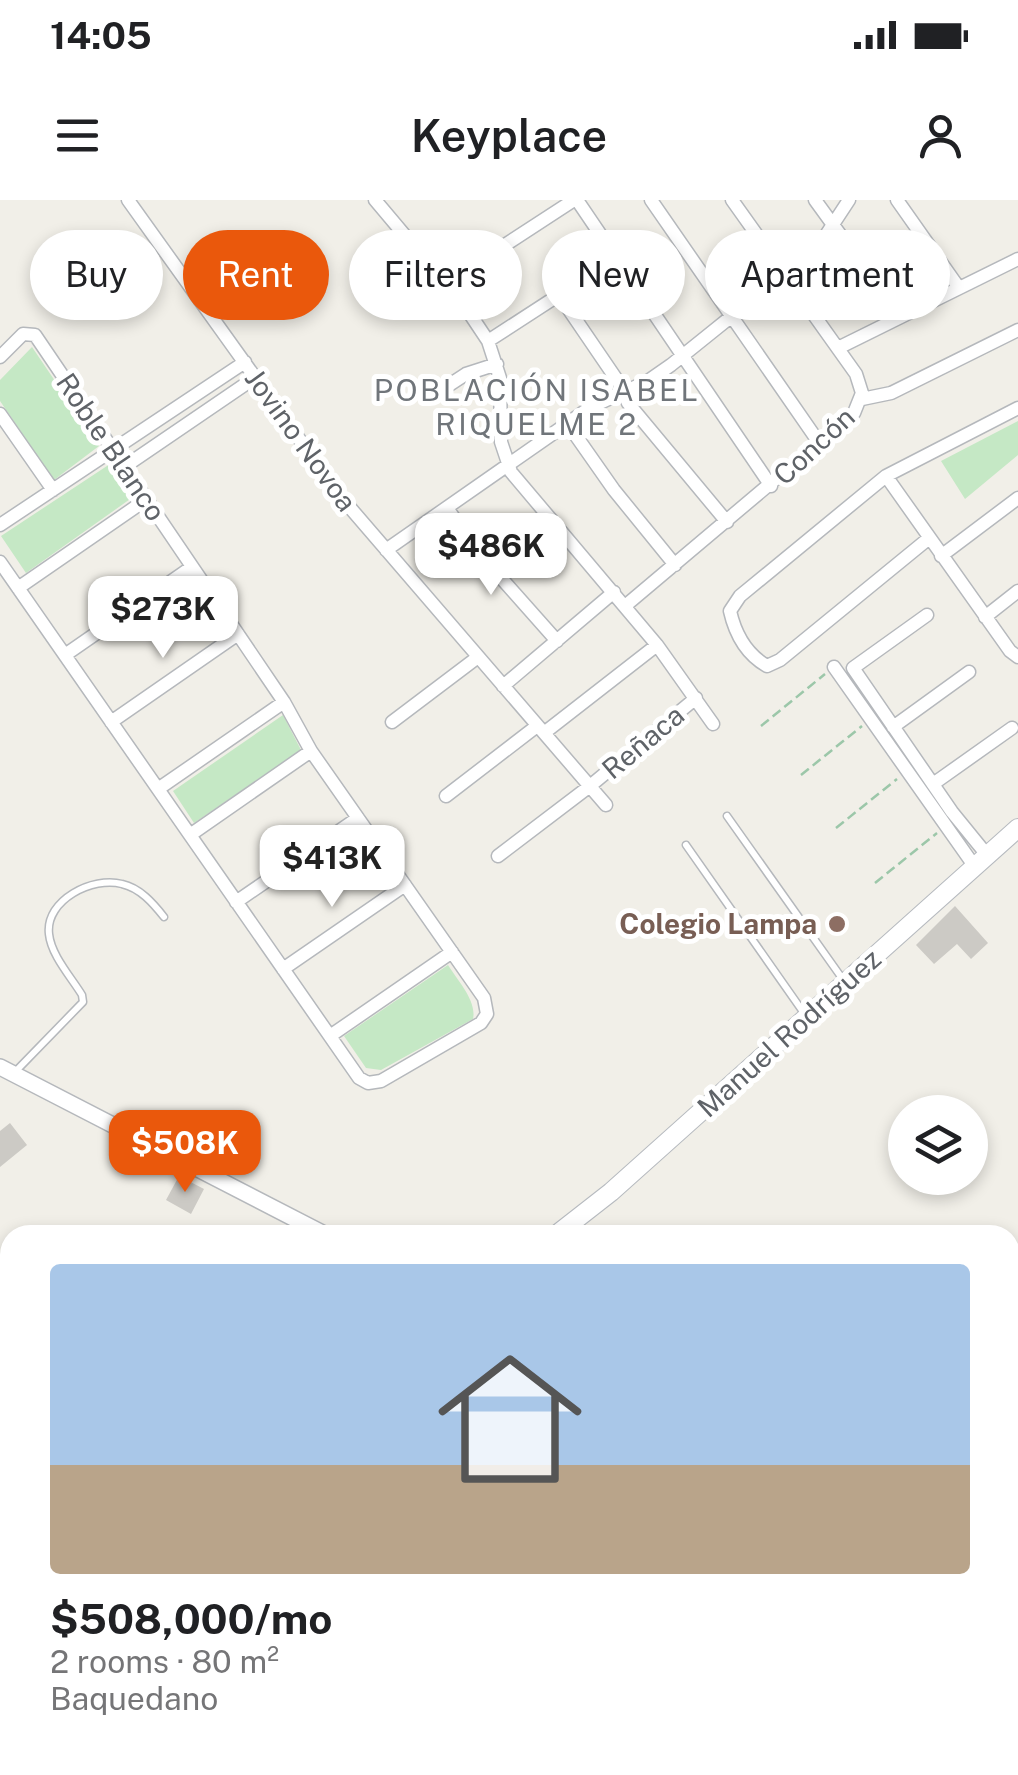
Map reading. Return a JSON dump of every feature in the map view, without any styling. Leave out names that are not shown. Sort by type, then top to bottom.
[{"type":"main road","name":"Manuel Rodríguez","points":[[569,1225],[611,1192],[1018,828]]},
{"type":"street","name":"Jovino Novoa","points":[[128,200],[340,496],[606,806]]},
{"type":"street","points":[[375,200],[400,230]]},
{"type":"street","points":[[522,234],[575,200],[596,230]]},
{"type":"street","points":[[651,200],[705,278]]},
{"type":"street","name":"Concón","points":[[732,200],[753,230]]},
{"type":"street","points":[[815,200],[838,230]]},
{"type":"street","points":[[830,230],[848,200]]},
{"type":"street","points":[[897,200],[959,288]]},
{"type":"street","points":[[950,293],[1018,259]]},
{"type":"street","points":[[488,341],[542,306]]},
{"type":"street","points":[[472,320],[488,341],[497,364],[501,442],[507,465],[626,606],[713,724]]},
{"type":"street","points":[[576,320],[628,404],[727,522]]},
{"type":"street","points":[[658,320],[771,486]]},
{"type":"street","points":[[386,550],[568,424],[648,381],[726,320]]},
{"type":"street","points":[[734,320],[820,444]]},
{"type":"street","name":"Concón","points":[[626,606],[854,414],[862,399],[860,380],[818,320]]},
{"type":"street","points":[[838,348],[896,320]]},
{"type":"street","points":[[862,399],[892,394],[1018,330]]},
{"type":"street","name":"Roble Blanco","points":[[0,357],[24,334],[35,335],[284,702],[312,751],[484,998],[487,1014],[476,1027],[381,1082],[368,1083],[356,1074],[330,1036]]},
{"type":"street","points":[[0,525],[245,362]]},
{"type":"street","points":[[437,392],[466,374],[497,364]]},
{"type":"street","points":[[124,467],[256,378]]},
{"type":"street","points":[[928,539],[780,660],[766,666],[753,658],[734,628],[730,611],[740,596],[886,476],[1018,408]]},
{"type":"street","points":[[0,414],[53,490]]},
{"type":"street","points":[[568,424],[614,490],[675,565]]},
{"type":"street","points":[[886,476],[1010,652],[1018,657]]},
{"type":"street","points":[[941,556],[1018,498]]},
{"type":"street","points":[[18,588],[146,500]]},
{"type":"street","points":[[446,508],[478,552],[556,640]]},
{"type":"street","points":[[0,562],[330,1036],[452,952]]},
{"type":"street","points":[[65,655],[192,567]]},
{"type":"street","points":[[985,617],[1018,590]]},
{"type":"street","points":[[503,686],[614,592]]},
{"type":"street","points":[[926,615],[853,668],[981,861]]},
{"type":"street","points":[[111,722],[238,634]]},
{"type":"street","points":[[446,796],[657,645]]},
{"type":"street","points":[[392,722],[478,657]]},
{"type":"street","points":[[834,666],[946,826],[981,861]]},
{"type":"street","points":[[893,727],[969,672]]},
{"type":"street","name":"Reñaca","points":[[498,856],[696,698]]},
{"type":"street","points":[[158,789],[284,702]]},
{"type":"street","points":[[932,784],[1012,728]]},
{"type":"street","points":[[190,835],[312,751]]},
{"type":"street","points":[[236,902],[358,818]]},
{"type":"street","points":[[283,969],[405,885]]},
{"type":"street","points":[[6,1071],[306,1225]]},
{"type":"lane","points":[[728,816],[845,982]]},
{"type":"lane","points":[[686,845],[806,1017]]},
{"type":"lane","points":[[6,1071],[83,1002],[49,938],[51,915],[62,902],[97,884],[120,883],[136,889],[164,917]]},
{"type":"path","points":[[762,726],[834,666]]},
{"type":"path","points":[[801,775],[871,719]]},
{"type":"path","points":[[836,828],[907,771]]},
{"type":"path","points":[[876,883],[946,826]]},
{"type":"green space","points":[[32,347],[99,446],[54,480],[0,401],[0,380]]},
{"type":"green space","points":[[1018,421],[1018,455],[965,499],[941,461]]},
{"type":"green space","points":[[113,462],[133,497],[26,573],[1,536]]},
{"type":"green space","points":[[283,715],[301,750],[194,823],[173,791]]},
{"type":"green space","points":[[448,965],[469,998],[473,1019],[381,1070],[366,1068],[344,1036]]},
{"type":"building","points":[[955,906],[988,943],[971,959],[957,944],[934,964],[916,945]]},
{"type":"building","points":[[10,1123],[27,1145],[0,1167],[0,1131]]},
{"type":"building","points":[[179,1176],[204,1189],[191,1214],[166,1200]]},
{"type":"place","name":"Colegio Lampa","points":[[837,924]]},
{"type":"district","name":"POBLACIÓN ISABEL RIQUELME 2","points":[[537,408]]}]
